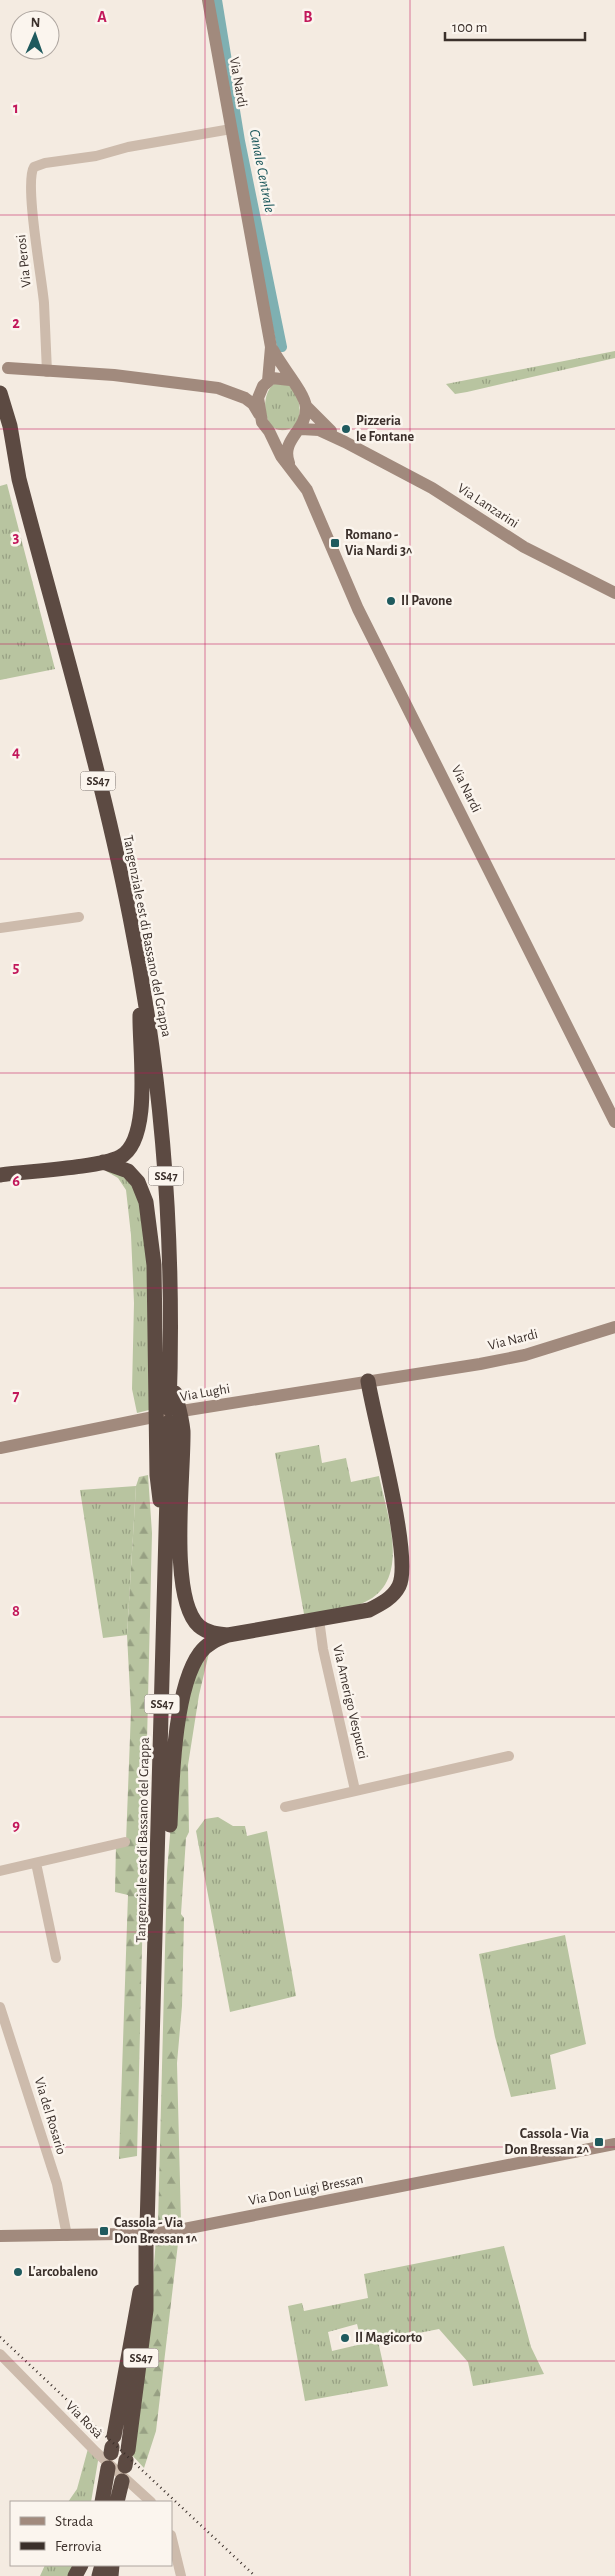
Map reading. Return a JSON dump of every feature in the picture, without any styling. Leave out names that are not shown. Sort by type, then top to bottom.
[{"type":"highway","name":"Tangenziale est di Bassano del Grappa","points":[[0,393],[10,426],[19,479],[118,858],[142,981],[152,1048],[166,1176],[171,1276],[171,1373],[145,2266],[146,2310],[127,2469],[118,2501]]},
{"type":"highway","name":"Tangenziale est di Bassano del Grappa","points":[[0,426],[19,479]]},
{"type":"highway","points":[[0,1174],[103,1162],[121,1157],[130,1148],[140,1118],[142,981]]},
{"type":"highway","points":[[103,1162],[128,1171],[138,1182],[146,1202],[154,1274],[156,1474],[166,1541]]},
{"type":"highway","points":[[171,1373],[183,1429],[181,1551],[184,1595],[193,1618],[200,1627],[211,1633],[228,1635]]},
{"type":"highway","points":[[158,1866],[169,1830],[176,1745],[186,1684],[200,1653],[210,1642],[228,1635],[369,1610],[386,1602],[399,1586],[402,1564],[398,1527],[368,1381]]},
{"type":"highway","name":"Tangenziale est di Bassano del Grappa","points":[[102,2501],[108,2451],[145,2266]]},
{"type":"main road","name":"Via Nardi","points":[[208,0],[271,347],[290,380],[299,389],[306,406]]},
{"type":"main road","name":"Via Nardi","points":[[271,347],[265,383],[258,398],[259,414],[281,456],[307,490],[358,609],[615,1122]]},
{"type":"main road","points":[[8,368],[114,375],[182,382],[227,391],[249,392],[280,377],[290,380]]},
{"type":"main road","points":[[227,391],[245,398],[253,404],[259,414]]},
{"type":"main road","points":[[290,468],[286,455],[288,442],[304,422],[306,406]]},
{"type":"main road","name":"Via Lanzarini","points":[[306,406],[326,427],[345,442]]},
{"type":"main road","name":"Via Lanzarini","points":[[298,431],[319,430],[345,442],[432,488],[524,547],[615,593]]},
{"type":"main road","points":[[269,431],[279,436],[298,431]]},
{"type":"main road","name":"Via Nardi","points":[[416,1374],[525,1354],[615,1327]]},
{"type":"main road","name":"Via Lughi","points":[[0,1448],[188,1410],[416,1374]]},
{"type":"main road","name":"Via Don Luigi Bressan","points":[[0,2236],[67,2236],[179,2230],[615,2144]]},
{"type":"street","name":"Via Perosi","points":[[47,372],[44,303],[32,197],[31,174],[34,167],[45,163],[96,156],[128,147],[231,129]]},
{"type":"street","points":[[0,928],[79,917]]},
{"type":"street","name":"Via Amerigo Vespucci","points":[[319,1618],[323,1649],[356,1790]]},
{"type":"street","points":[[286,1807],[509,1756]]},
{"type":"street","points":[[0,1871],[125,1842]]},
{"type":"street","points":[[36,1863],[56,1958]]},
{"type":"street","name":"Via del Rosario","points":[[0,2006],[57,2184],[67,2236]]},
{"type":"street","name":"Via Rosà","points":[[0,2354],[127,2469],[150,2501]]},
{"type":"street","points":[[172,2539],[181,2576]]},
{"type":"green space","points":[[615,351],[615,358],[467,392],[455,394],[446,384]]},
{"type":"green space","points":[[274,384],[285,384],[291,387],[298,399],[300,406],[298,421],[289,429],[281,430],[274,427],[269,422],[266,414],[266,397]]},
{"type":"green space","points":[[7,484],[55,669],[0,680],[0,486]]},
{"type":"green space","points":[[106,1171],[124,1172],[137,1192],[144,1227],[148,1261],[149,1410],[137,1413],[132,1389],[134,1303],[131,1235],[126,1190],[118,1178]]},
{"type":"green space","points":[[319,1445],[322,1463],[346,1458],[351,1482],[379,1476],[393,1545],[392,1563],[388,1579],[379,1592],[365,1602],[343,1609],[304,1614],[275,1453]]},
{"type":"green space","points":[[148,1475],[152,1533],[137,2156],[119,2159],[128,1895],[115,1892],[116,1844],[126,1842],[131,1711],[127,1635],[136,1486],[139,1477]]},
{"type":"green space","points":[[136,1486],[127,1635],[103,1638],[80,1490]]},
{"type":"green space","points":[[209,1653],[199,1695],[188,1765],[189,1832],[186,1838],[181,1914],[184,1918],[182,2006],[177,2063],[181,2223],[158,2224],[167,1871],[177,1752],[194,1667]]},
{"type":"green space","points":[[218,1817],[233,1826],[245,1826],[247,1836],[267,1831],[296,1996],[230,2012],[196,1831],[205,1819]]},
{"type":"green space","points":[[565,1935],[586,2044],[550,2055],[556,2089],[511,2097],[495,2037],[479,1954]]},
{"type":"green space","points":[[173,2235],[179,2235],[156,2431],[144,2468],[131,2454],[148,2339],[156,2239],[173,2238]]},
{"type":"green space","points":[[504,2246],[531,2347],[544,2374],[473,2386],[468,2362],[439,2329],[378,2341],[388,2386],[305,2401],[288,2306],[302,2303],[304,2311],[368,2298],[364,2274]],"holes":[[[357,2324],[362,2344],[332,2351],[328,2332]]]},
{"type":"green space","points":[[89,2445],[99,2455],[91,2501],[69,2501],[77,2489]]},
{"type":"green space","points":[[45,2566],[73,2566],[68,2576],[40,2576]]},
{"type":"waterway","name":"Canale Centrale","points":[[217,0],[240,141],[282,347]]},
{"type":"railway","points":[[0,2337],[255,2576]]},
{"type":"place","name":"Pizzeria le Fontane","points":[[346,429]]},
{"type":"place","name":"Romano - Via Nardi 3^","points":[[335,543]]},
{"type":"place","name":"Il Pavone","points":[[391,601]]},
{"type":"place","name":"Cassola - Via Don Bressan 2^","points":[[599,2142]]},
{"type":"place","name":"Cassola - Via Don Bressan 1^","points":[[104,2231]]},
{"type":"place","name":"L'arcobaleno","points":[[18,2272]]},
{"type":"place","name":"Il Magicorto","points":[[345,2338]]}]
